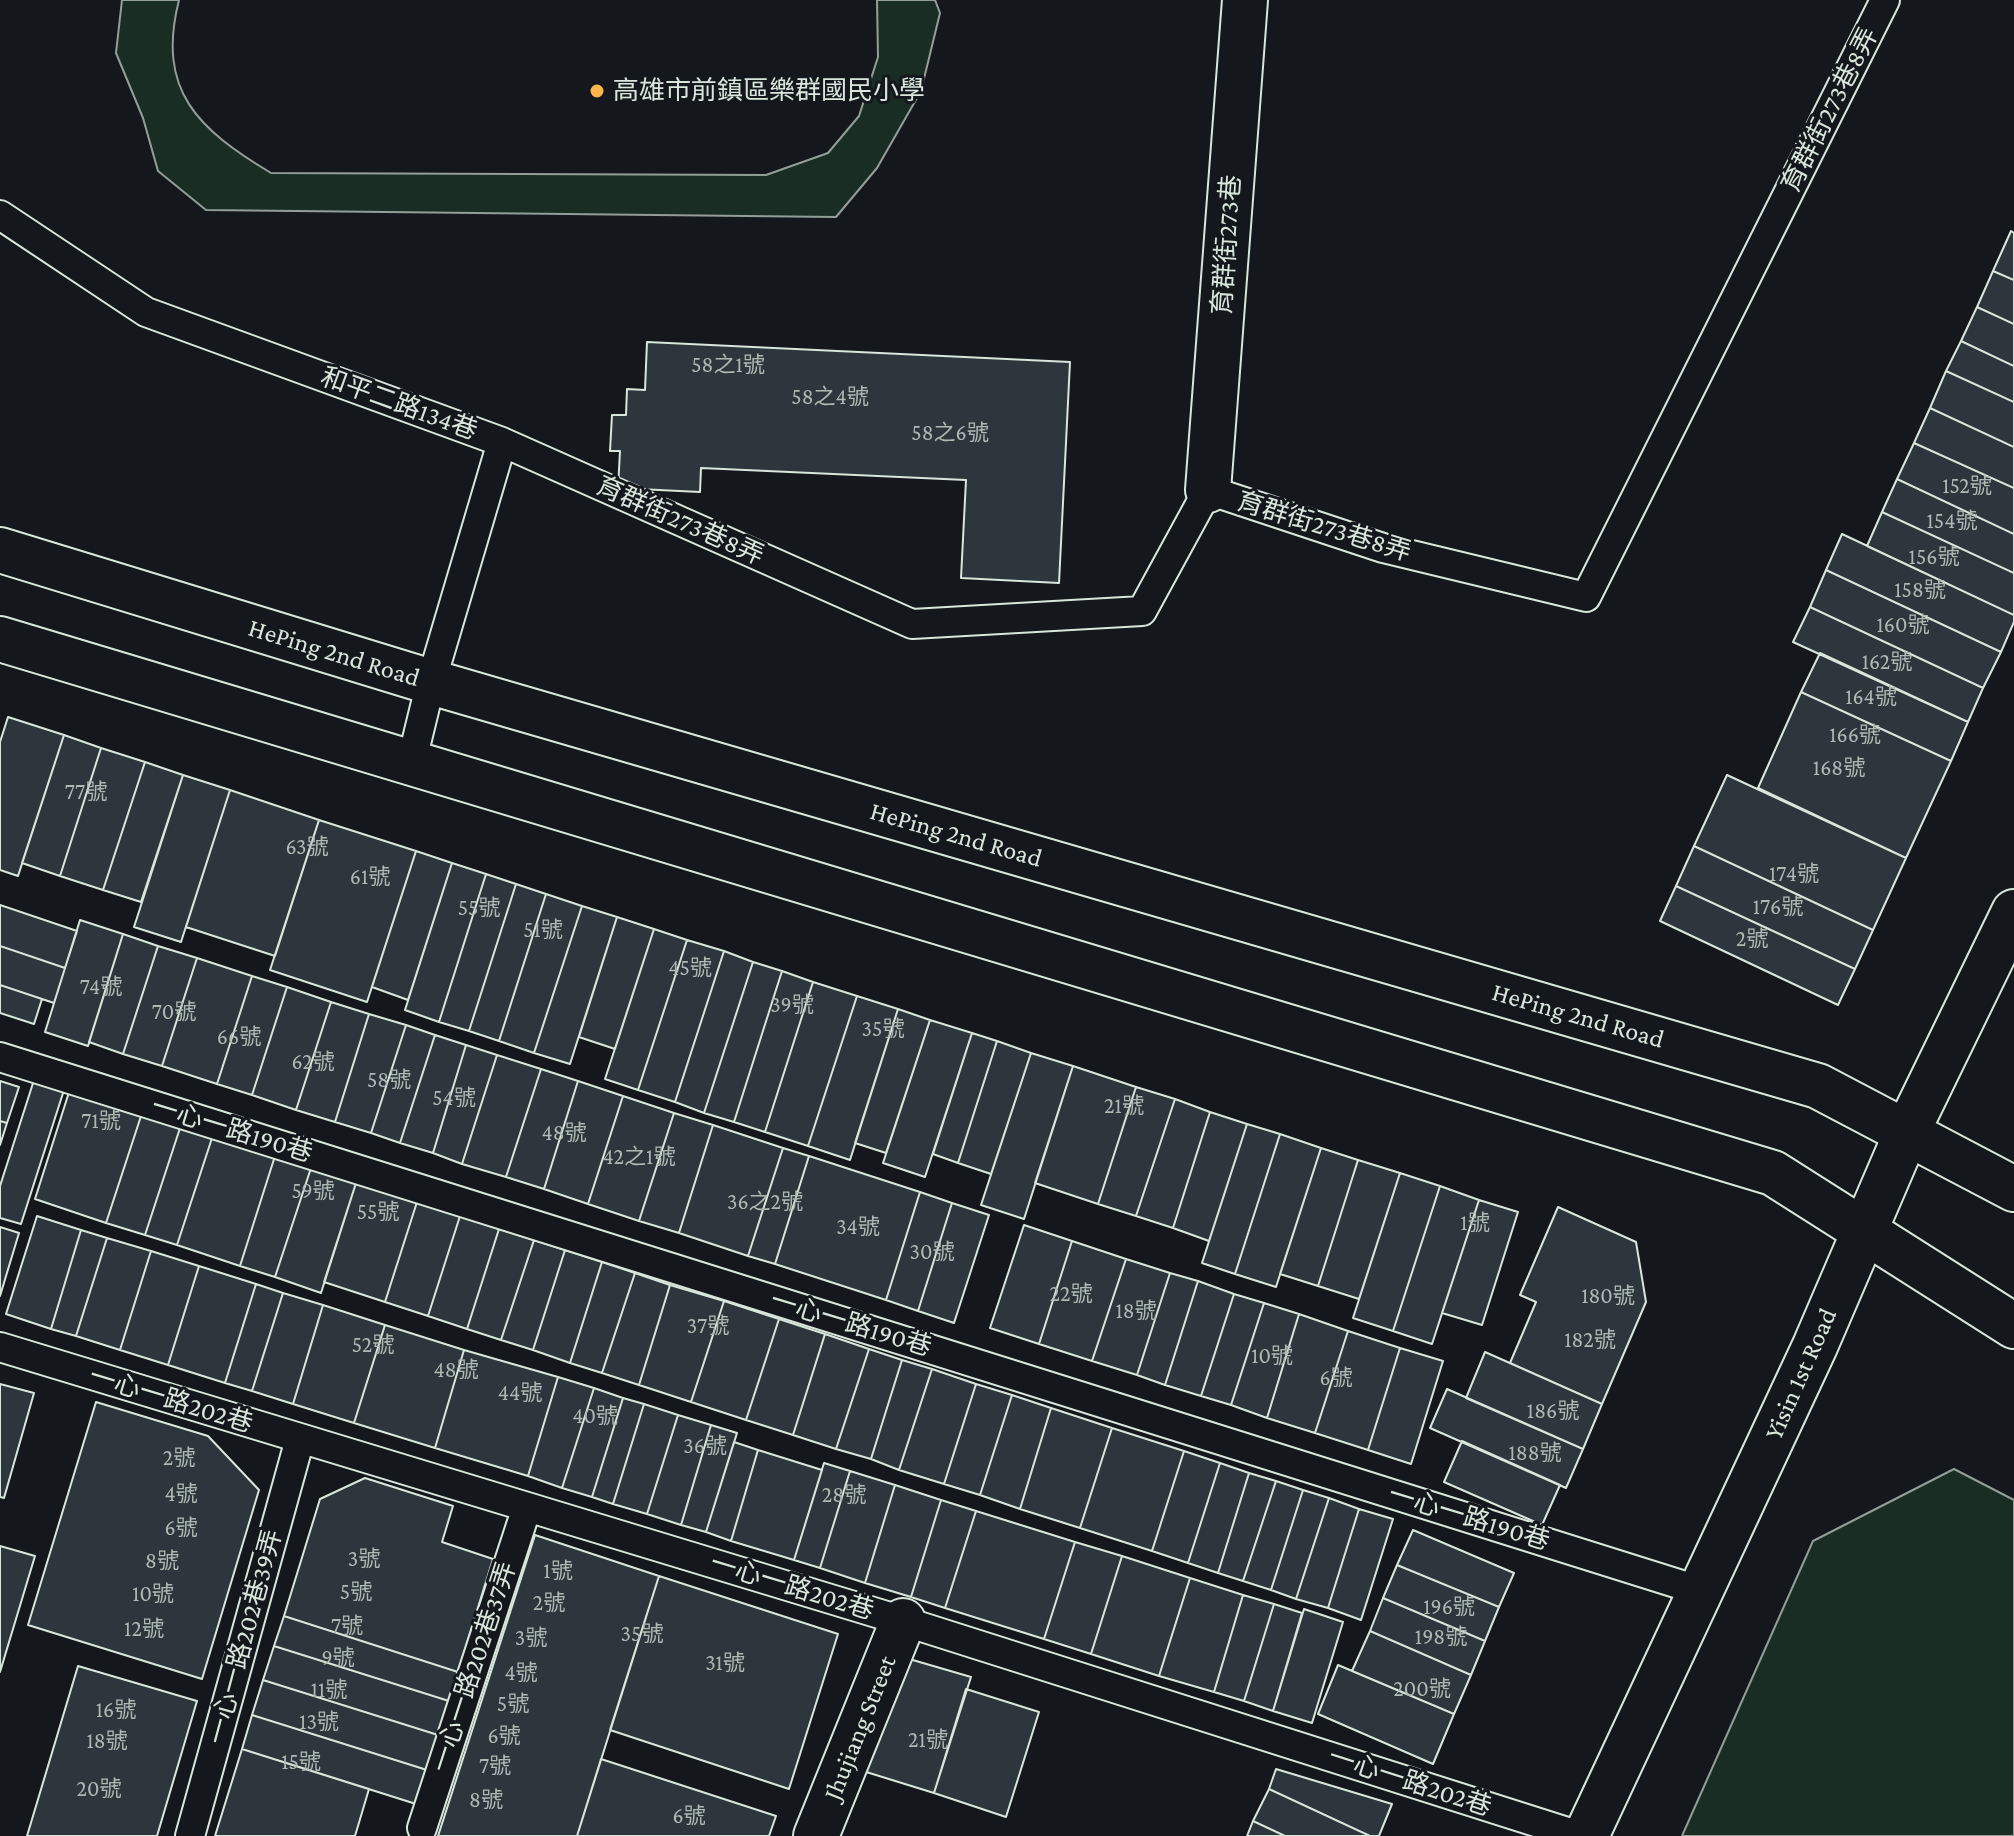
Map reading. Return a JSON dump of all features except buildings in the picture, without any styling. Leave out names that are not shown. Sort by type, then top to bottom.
[{"type":"street","name":"育群街273巷","points":[[1208,490],[1245,0]]},
{"type":"street","name":"HePing 2nd Road","points":[[3,561],[431,682],[1818,1086],[2014,1189]]},
{"type":"street","points":[[0,639],[1773,1173],[2014,1326]]},
{"type":"street","name":"Yisin 1st Road","points":[[1583,1836],[1815,1346],[1907,1132],[2014,912]]},
{"type":"street","name":"Jhujiang Street","points":[[816,1836],[903,1621]]},
{"type":"lane","name":"育群街273巷8弄","points":[[502,442],[912,624],[1142,611],[1208,490],[1383,548],[1586,597],[1885,0]]},
{"type":"lane","name":"和平二路134巷","points":[[0,215],[146,312],[502,442],[431,682],[411,764]]},
{"type":"lane","name":"一心一路190巷","points":[[0,1057],[1701,1591]]},
{"type":"lane","name":"一心一路202巷","points":[[0,1347],[903,1621],[1583,1836]]},
{"type":"lane","name":"一心一路202巷39弄","points":[[190,1836],[300,1439]]},
{"type":"lane","name":"一心一路202巷37弄","points":[[422,1828],[527,1507]]},
{"type":"green space","points":[[122,0],[179,0],[173,32],[173,59],[189,104],[223,140],[271,173],[766,175],[828,153],[859,116],[878,57],[877,0],[935,0],[940,13],[921,91],[877,168],[836,217],[206,210],[158,171],[143,118],[116,53]]},
{"type":"green space","points":[[1954,1469],[2014,1500],[2014,1836],[1682,1836],[1813,1541]]},
{"type":"place","name":"高雄市前鎮區樂群國民小學","points":[[597,91]]}]
